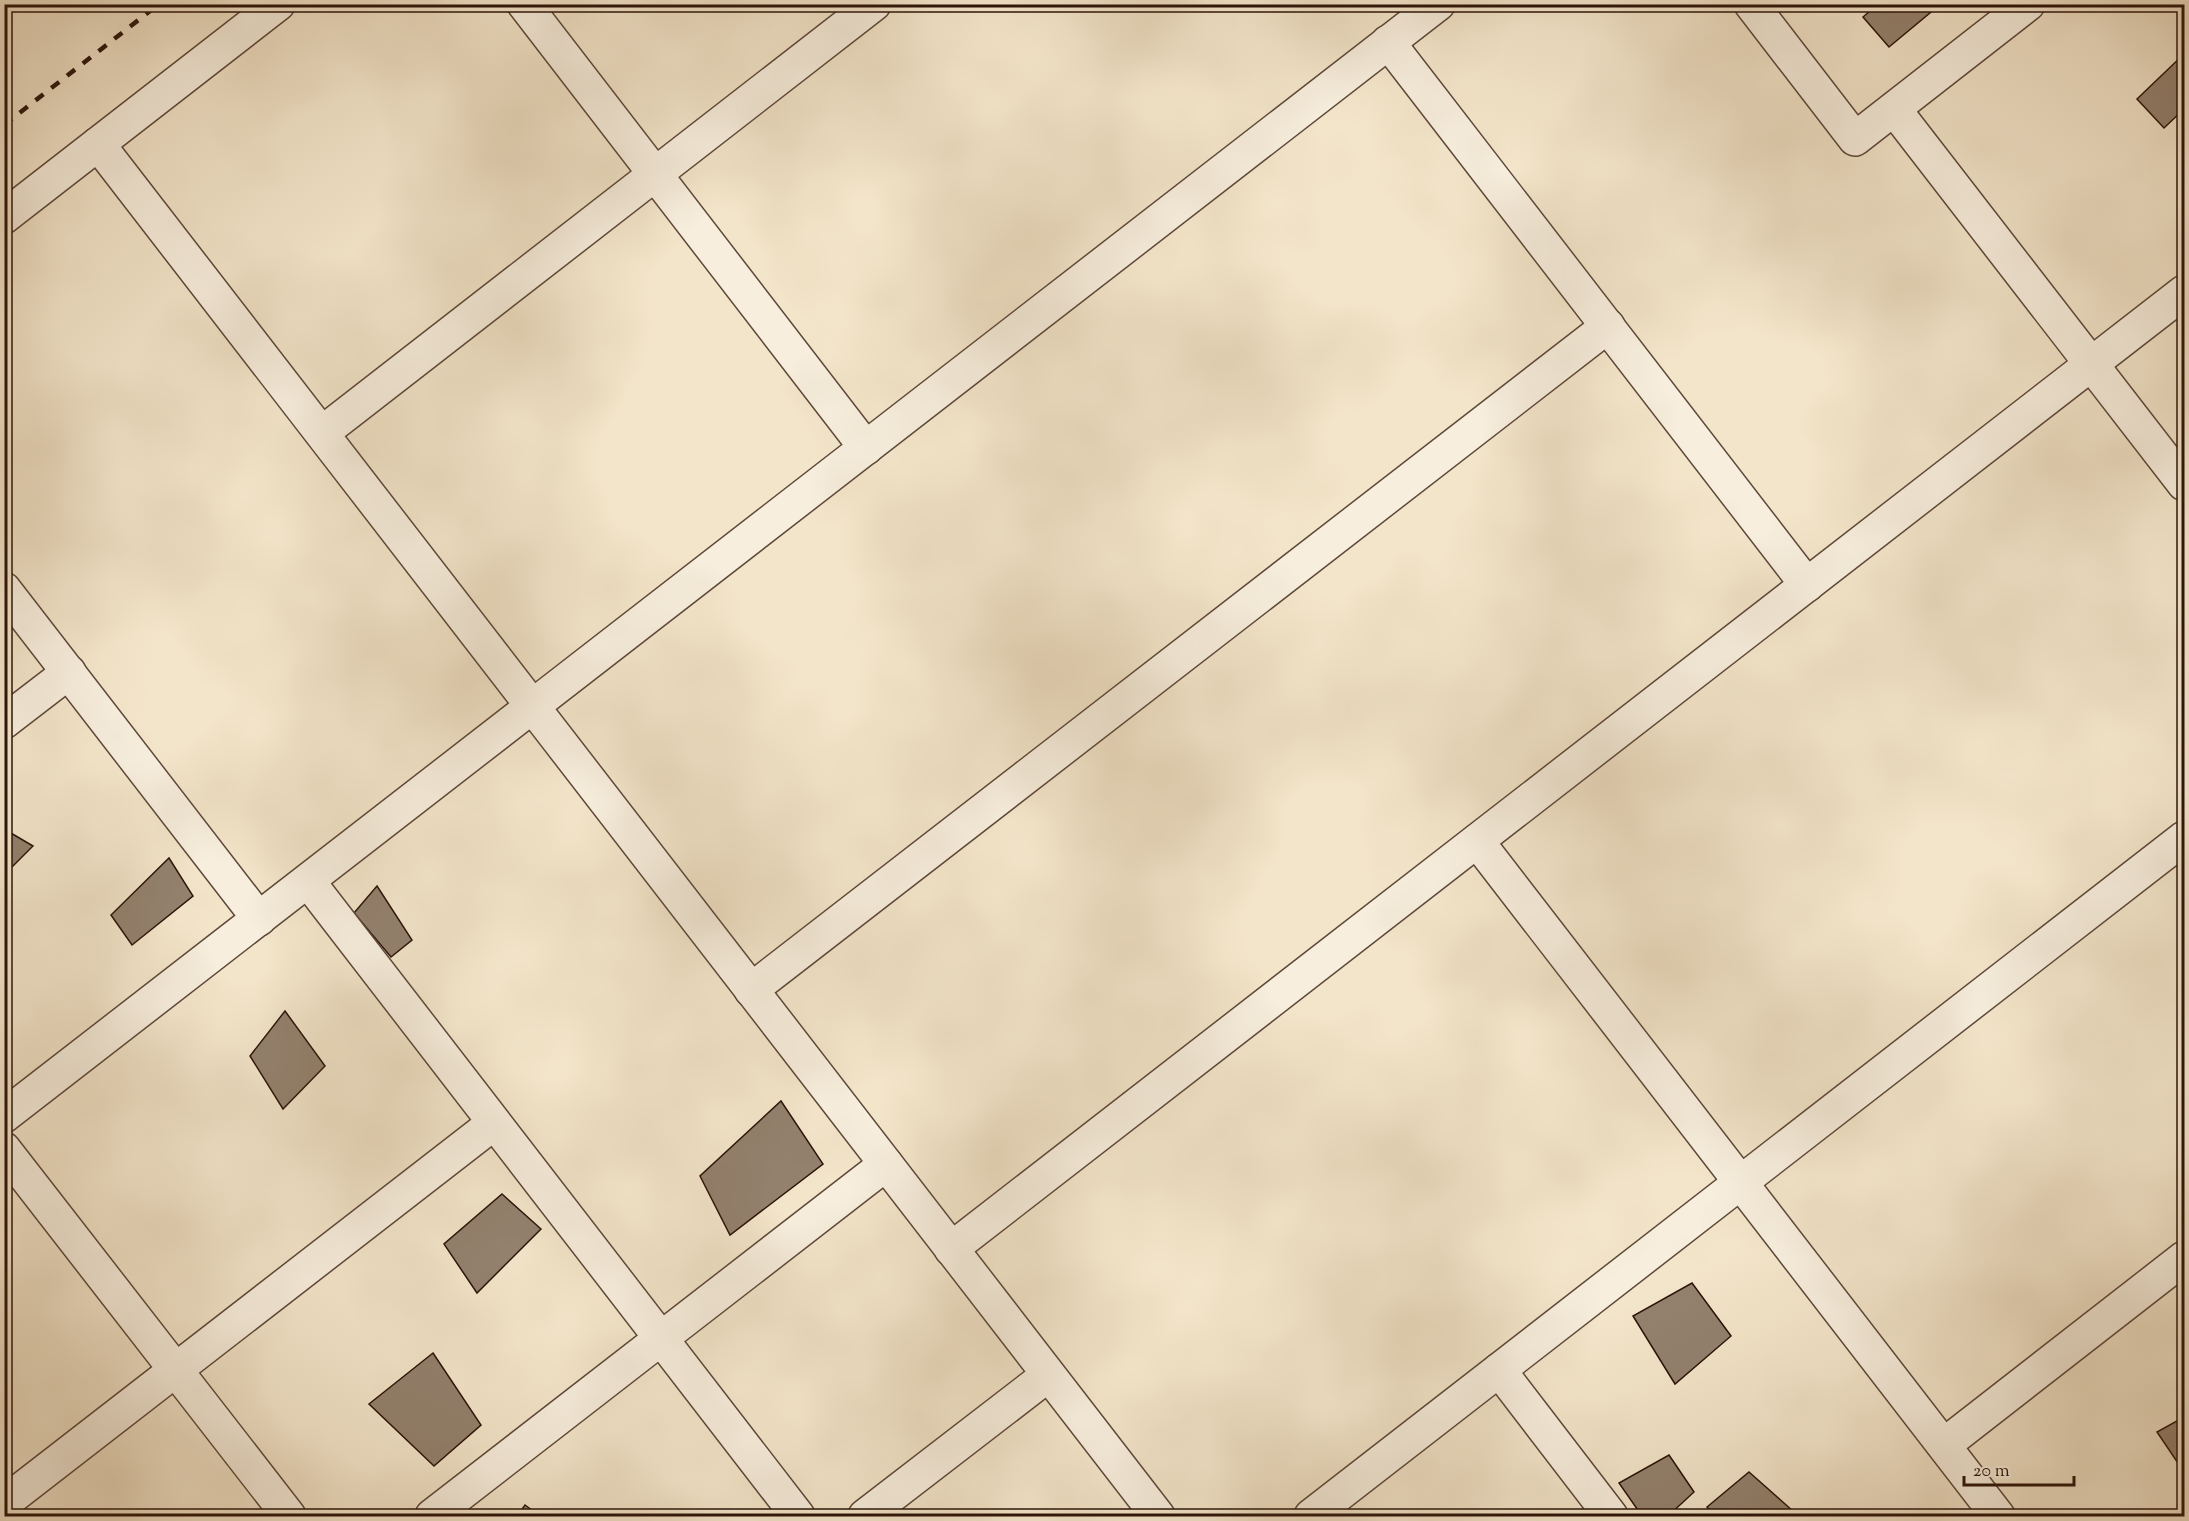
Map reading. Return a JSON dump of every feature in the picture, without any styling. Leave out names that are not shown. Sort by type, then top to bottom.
[{"type":"street","points":[[4,217],[278,4]]},
{"type":"street","points":[[524,4],[866,448]]},
{"type":"street","points":[[322,433],[874,4]]},
{"type":"street","points":[[4,1116],[1438,4]]},
{"type":"street","points":[[1751,4],[1855,139],[2028,4]]},
{"type":"street","points":[[1388,42],[1807,585]]},
{"type":"street","points":[[1894,109],[2184,484]]},
{"type":"street","points":[[98,144],[1158,1516]]},
{"type":"street","points":[[951,1249],[2184,292]]},
{"type":"street","points":[[752,990],[1608,326]]},
{"type":"street","points":[[4,589],[259,919]]},
{"type":"street","points":[[4,722],[69,672]]},
{"type":"street","points":[[1311,1516],[2184,838]]},
{"type":"street","points":[[1477,841],[1998,1516]]},
{"type":"street","points":[[308,881],[798,1516]]},
{"type":"street","points":[[4,1503],[494,1123]]},
{"type":"street","points":[[4,1149],[289,1516]]},
{"type":"street","points":[[432,1516],[886,1164]]},
{"type":"street","points":[[1944,1445],[2184,1258]]},
{"type":"street","points":[[1499,1371],[1611,1516]]},
{"type":"street","points":[[865,1516],[1048,1375]]},
{"type":"building","points":[[1878,4],[1935,4],[1937,7],[1889,47],[1863,17]]},
{"type":"building","points":[[2184,54],[2184,109],[2164,128],[2137,99]]},
{"type":"building","points":[[4,829],[33,846],[4,875]]},
{"type":"building","points":[[169,858],[193,896],[132,945],[111,915]]},
{"type":"building","points":[[377,886],[412,940],[391,957],[354,913]]},
{"type":"building","points":[[285,1011],[325,1066],[283,1109],[250,1056]]},
{"type":"building","points":[[781,1101],[823,1164],[730,1235],[700,1176]]},
{"type":"building","points":[[502,1194],[541,1229],[477,1293],[444,1244]]},
{"type":"building","points":[[1692,1283],[1731,1336],[1675,1384],[1633,1316]]},
{"type":"building","points":[[433,1353],[481,1425],[434,1466],[369,1404]]},
{"type":"building","points":[[2184,1417],[2184,1472],[2157,1432]]},
{"type":"building","points":[[1669,1455],[1694,1492],[1668,1516],[1642,1516],[1619,1483]]},
{"type":"building","points":[[1749,1472],[1793,1511],[1789,1516],[1715,1516],[1707,1507]]},
{"type":"building","points":[[525,1505],[540,1516],[517,1516]]},
{"type":"railway","points":[[4,125],[159,4]]}]
